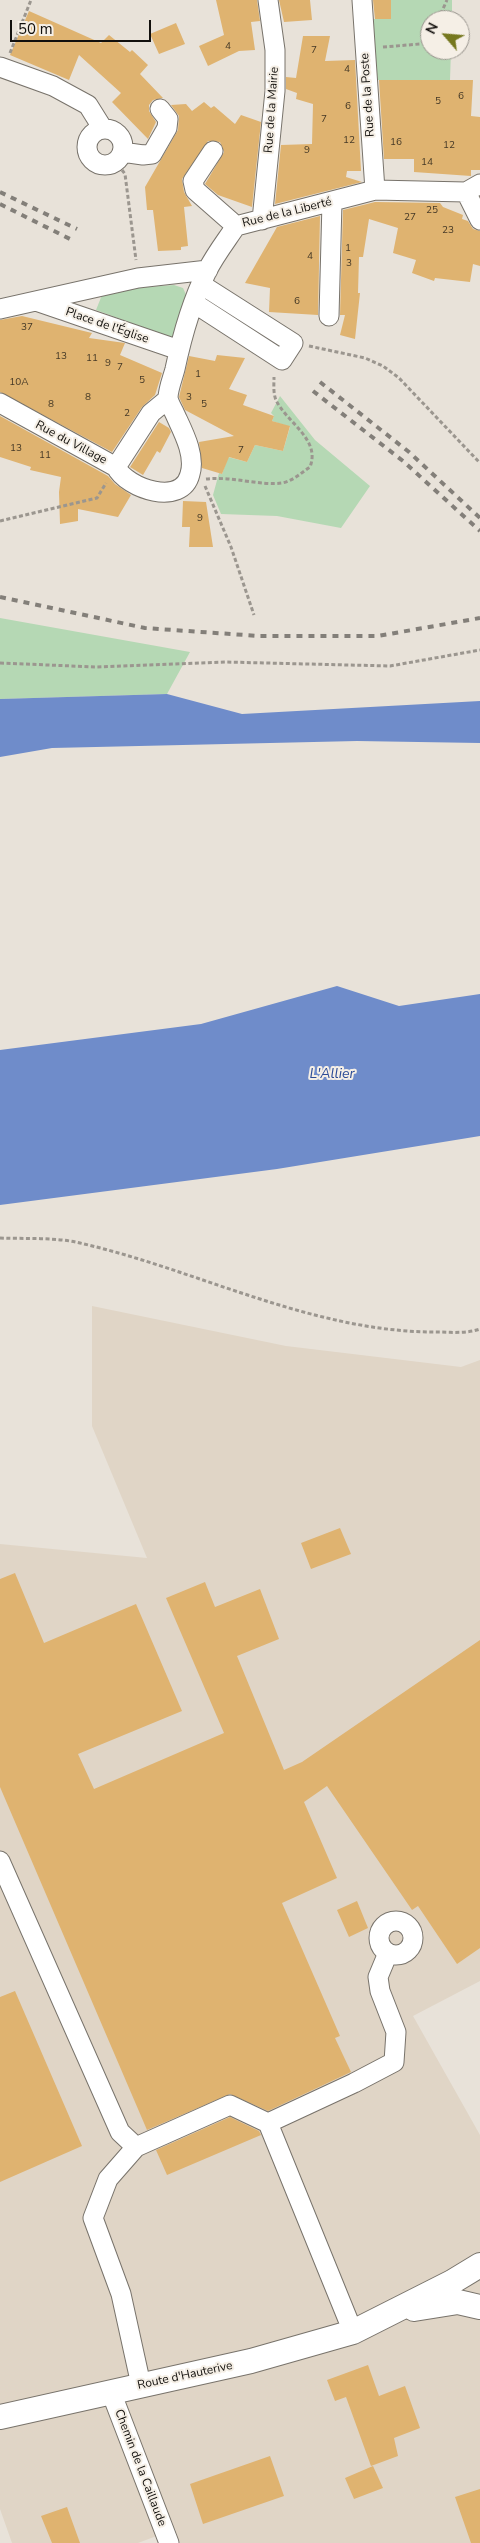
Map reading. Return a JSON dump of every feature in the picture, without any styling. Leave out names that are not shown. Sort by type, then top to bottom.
[{"type":"main road","name":"Route d'Hauterive","points":[[360,2328],[452,2282],[480,2265]]},
{"type":"main road","points":[[480,2274],[480,2292]]},
{"type":"main road","name":"Route d'Hauterive","points":[[0,2417],[251,2361],[360,2328],[418,2308],[458,2302],[480,2307]]},
{"type":"street","name":"Rue de la Mairie","points":[[262,220],[275,91],[275,50],[268,0]]},
{"type":"street","name":"Rue de la Poste","points":[[362,0],[375,190]]},
{"type":"street","points":[[2,67],[53,86],[88,105],[103,129]]},
{"type":"street","points":[[53,86],[83,116],[87,147],[95,162],[106,165],[119,156],[152,154],[167,128],[168,119],[160,109]]},
{"type":"street","points":[[87,147],[94,133],[103,129],[114,132],[122,140],[119,156]]},
{"type":"street","points":[[213,151],[193,182],[195,190],[236,226]]},
{"type":"street","points":[[473,188],[480,220]]},
{"type":"street","name":"Rue de la Liberté","points":[[168,399],[179,350],[194,303],[205,278],[236,226],[375,190],[473,188]]},
{"type":"street","points":[[329,316],[332,202]]},
{"type":"street","points":[[0,309],[138,278],[205,278],[293,343],[282,360],[194,303]]},
{"type":"street","name":"Place de l'Église","points":[[36,301],[179,350]]},
{"type":"street","points":[[116,467],[151,413],[168,399]]},
{"type":"street","name":"Rue du Village","points":[[0,403],[116,467],[119,474],[135,485],[154,492],[183,486],[190,476],[192,464],[186,441],[168,399]]},
{"type":"street","points":[[0,1861],[120,2132],[136,2147]]},
{"type":"street","points":[[268,2122],[354,2083],[394,2062],[396,2032],[380,1991],[378,1977],[388,1953]]},
{"type":"street","points":[[141,2385],[121,2294],[93,2218],[108,2179],[136,2147],[230,2105],[268,2122],[360,2328]]},
{"type":"street","name":"Chemin de la Caillaude","points":[[111,2392],[169,2543]]},
{"type":"path","points":[[2,67],[31,0]]},
{"type":"path","points":[[365,48],[420,44]]},
{"type":"path","points":[[119,156],[125,174],[138,278]]},
{"type":"path","points":[[293,343],[365,358],[382,366],[399,378],[480,463]]},
{"type":"path","points":[[254,615],[230,546],[203,479],[219,477],[282,483],[295,478],[310,467],[312,455],[309,443],[276,400],[274,377],[282,360]]},
{"type":"path","points":[[0,521],[97,498],[116,467]]},
{"type":"path","points":[[0,663],[96,667],[225,662],[390,666],[480,650]]},
{"type":"path","points":[[0,1238],[77,1242],[136,1257],[251,1296],[352,1324],[410,1332],[470,1332],[480,1329]]},
{"type":"shaded area","points":[[92,1306],[286,1346],[461,1367],[480,1360],[480,1981],[413,2016],[480,2135],[480,2543],[180,2543],[175,2529],[138,2543],[12,2543],[0,2509],[0,1544],[147,1558],[92,1426]]},
{"type":"green space","points":[[391,0],[452,0],[452,10],[420,10],[420,60],[451,60],[450,80],[378,80],[373,54],[372,19],[391,19]]},
{"type":"green space","points":[[174,285],[183,288],[188,299],[172,338],[96,310],[102,295],[133,288]]},
{"type":"green space","points":[[280,396],[315,440],[370,486],[341,528],[277,516],[221,514],[213,495],[219,473],[222,474],[228,457],[247,462],[255,445],[283,451],[290,427],[272,421],[274,416],[271,413]]},
{"type":"green space","points":[[0,618],[190,652],[167,694],[0,699]]},
{"type":"water","points":[[167,694],[242,714],[480,701],[480,743],[357,741],[52,748],[0,757],[0,699]]},
{"type":"water","name":"L'Allier","points":[[337,986],[399,1006],[480,994],[480,1136],[277,1169],[0,1205],[0,1050],[201,1024]]},
{"type":"building","points":[[216,0],[257,0],[260,21],[251,22],[255,50],[239,51],[208,66],[199,46],[224,35]]},
{"type":"building","points":[[279,0],[310,0],[312,20],[284,22]]},
{"type":"building","points":[[373,0],[391,0],[391,19],[375,19]]},
{"type":"building","points":[[29,11],[101,43],[109,35],[130,52],[132,50],[148,65],[140,74],[163,98],[153,100],[149,105],[149,111],[156,122],[148,139],[112,102],[121,93],[79,55],[69,80],[10,55]]},
{"type":"building","points":[[176,23],[185,44],[159,54],[150,34]]},
{"type":"building","points":[[303,36],[330,36],[325,61],[355,60],[361,171],[347,171],[346,177],[362,182],[275,204],[281,145],[312,144],[313,104],[296,99],[297,93],[286,89],[286,77],[296,78]]},
{"type":"building","points":[[379,80],[473,80],[471,116],[480,117],[480,170],[471,170],[471,176],[414,172],[414,159],[384,159]]},
{"type":"building","points":[[204,102],[211,108],[214,106],[235,124],[241,115],[261,122],[252,207],[218,195],[205,184],[224,152],[220,142],[208,141],[182,179],[184,192],[192,206],[184,207],[188,246],[181,247],[181,250],[158,251],[153,210],[147,210],[145,187],[178,130],[179,116],[171,105],[186,104],[192,111]]},
{"type":"building","points":[[375,202],[440,203],[443,207],[463,215],[462,219],[468,221],[473,229],[480,231],[480,266],[473,264],[470,282],[435,278],[434,281],[412,273],[416,260],[393,253],[398,228],[369,219],[363,257],[359,257],[358,293],[360,293],[355,339],[340,335],[345,315],[340,315],[343,210]]},
{"type":"building","points":[[320,216],[318,315],[269,312],[270,288],[245,283],[277,227]]},
{"type":"building","points":[[22,316],[92,333],[89,338],[125,343],[120,355],[162,373],[155,395],[142,407],[112,452],[0,392],[0,320]]},
{"type":"building","points":[[217,355],[245,358],[229,389],[247,395],[243,405],[274,416],[272,421],[290,426],[283,451],[255,445],[247,462],[229,457],[222,474],[202,468],[199,442],[234,436],[185,410],[179,397],[189,356],[215,361]]},
{"type":"building","points":[[0,416],[108,476],[115,484],[131,495],[118,517],[78,509],[78,521],[60,524],[59,492],[61,477],[30,470],[31,467],[0,457]]},
{"type":"building","points":[[159,422],[169,428],[171,432],[160,453],[157,451],[143,475],[130,467]]},
{"type":"building","points":[[183,501],[206,502],[213,547],[189,547],[190,527],[182,527]]},
{"type":"building","points":[[340,1528],[351,1554],[311,1569],[301,1543]]},
{"type":"building","points":[[15,1573],[44,1643],[136,1604],[182,1711],[78,1754],[94,1789],[224,1733],[166,1598],[205,1582],[215,1607],[260,1589],[279,1639],[237,1656],[284,1770],[302,1762],[480,1640],[480,1948],[457,1964],[418,1906],[412,1910],[327,1786],[304,1802],[337,1878],[282,1903],[340,2036],[335,2038],[351,2072],[268,2111],[230,2094],[147,2130],[0,1787],[0,1579]]},
{"type":"building","points":[[357,1901],[368,1928],[349,1937],[337,1910]]},
{"type":"building","points":[[15,1991],[82,2146],[0,2182],[0,1997]]},
{"type":"building","points":[[230,2117],[259,2131],[261,2135],[167,2175],[156,2150]]},
{"type":"building","points":[[368,2365],[379,2396],[405,2386],[420,2428],[394,2438],[398,2456],[371,2466],[346,2397],[335,2401],[327,2380]]},
{"type":"building","points":[[270,2456],[284,2496],[203,2524],[190,2484]]},
{"type":"building","points":[[373,2466],[383,2488],[354,2499],[345,2478]]},
{"type":"building","points":[[480,2489],[480,2543],[471,2543],[455,2497]]},
{"type":"building","points":[[67,2507],[80,2543],[52,2543],[41,2516]]},
{"type":"railway","points":[[0,192],[77,229]]},
{"type":"railway","points":[[0,204],[72,240]]},
{"type":"railway","points":[[320,382],[409,452],[480,518]]},
{"type":"railway","points":[[313,391],[403,461],[480,531]]},
{"type":"railway","points":[[0,597],[145,628],[259,636],[378,636],[480,618]]}]
